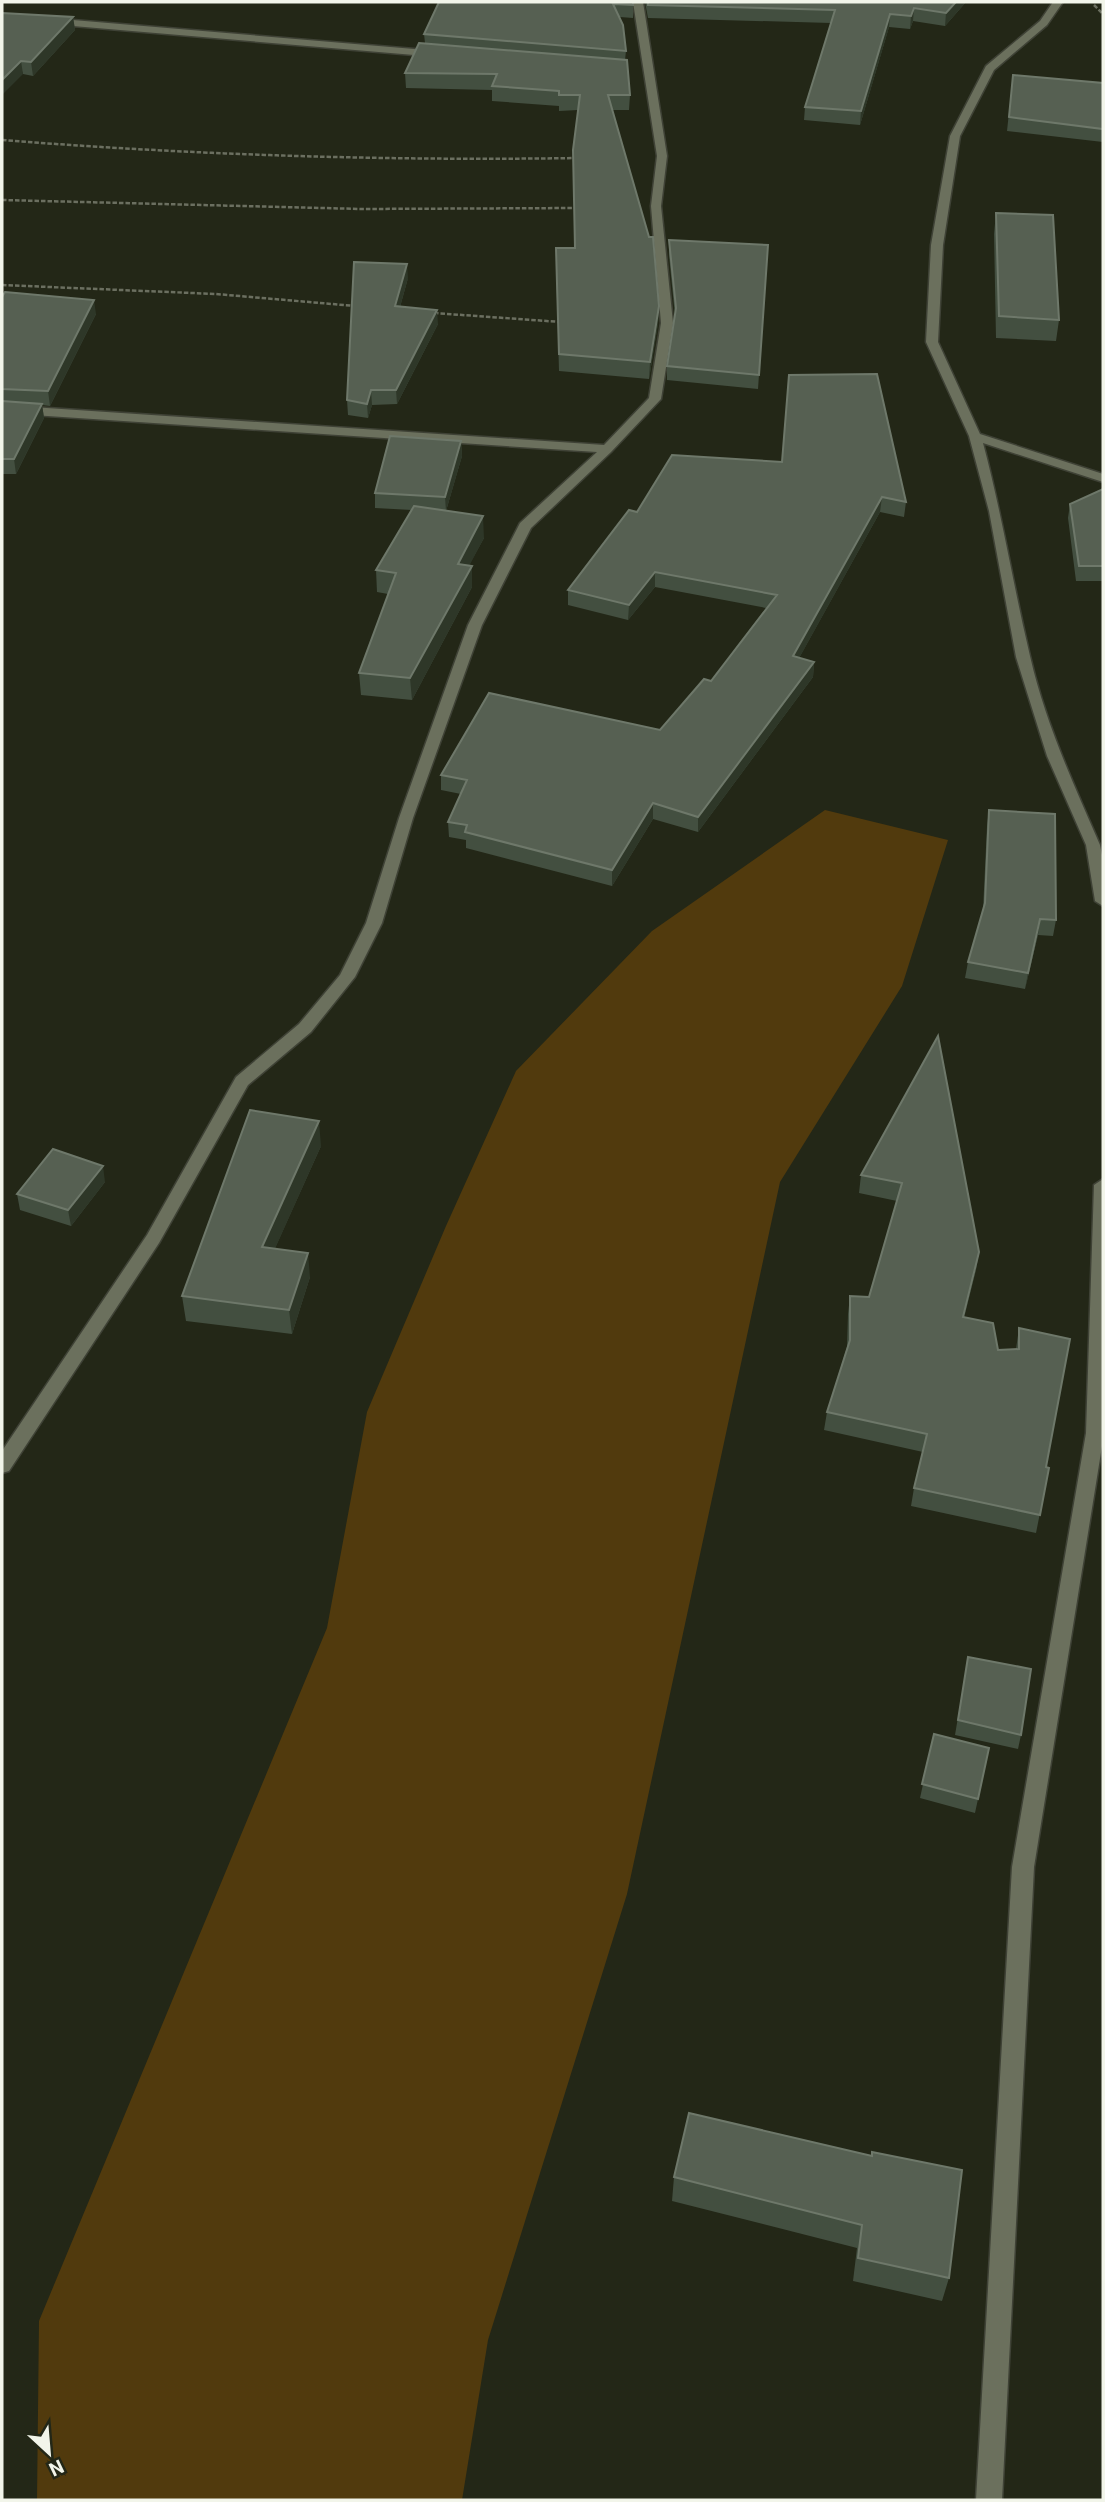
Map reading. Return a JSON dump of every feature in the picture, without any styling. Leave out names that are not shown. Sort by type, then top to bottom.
[{"type":"street","points":[[2,1466],[153,1238],[242,1081],[305,1028],[347,977],[374,923],[407,818],[475,625],[525,526],[607,449],[655,398],[667,323],[656,206],[662,156],[641,71],[638,2]]},
{"type":"street","points":[[1058,2],[1044,23],[990,68],[955,136],[937,246],[932,342],[975,436],[995,511],[1023,657],[1054,756],[1093,845],[1103,901]]},
{"type":"street","points":[[2,18],[447,54]]},
{"type":"street","points":[[2,409],[607,449]]},
{"type":"street","points":[[975,436],[1103,478]]},
{"type":"street","points":[[989,2500],[1023,1867],[1095,1433],[1103,1185]]},
{"type":"path","points":[[2,140],[97,147],[324,155],[497,160],[580,158]]},
{"type":"path","points":[[2,200],[504,210],[656,206]]},
{"type":"path","points":[[2,285],[216,294],[354,306]]},
{"type":"path","points":[[423,312],[571,322]]},
{"type":"shaded area","points":[[825,810],[948,840],[902,986],[780,1182],[627,1894],[488,2340],[462,2500],[37,2500],[39,2321],[327,1628],[367,1412],[516,1071],[652,931]]},
{"type":"building","points":[[439,2],[633,2],[633,5],[613,4],[623,25],[626,51],[424,34]]},
{"type":"building","points":[[648,2],[956,2],[946,13],[914,8],[911,16],[890,14],[861,111],[805,107],[835,10],[648,5]]},
{"type":"building","points":[[2,13],[73,17],[31,62],[21,61],[2,80]]},
{"type":"building","points":[[419,43],[627,60],[630,95],[608,95],[649,237],[653,237],[659,306],[650,362],[559,354],[556,248],[575,248],[573,150],[580,95],[559,95],[559,91],[492,86],[497,74],[405,73]]},
{"type":"building","points":[[1013,75],[1103,83],[1103,129],[1009,117]]},
{"type":"building","points":[[996,213],[1053,215],[1059,320],[999,316]]},
{"type":"building","points":[[669,240],[768,245],[759,375],[667,366],[676,308]]},
{"type":"building","points":[[354,262],[407,264],[395,306],[437,310],[396,390],[371,390],[367,404],[347,400]]},
{"type":"building","points":[[5,292],[94,300],[48,391],[2,389],[2,297]]},
{"type":"building","points":[[877,374],[906,502],[882,497],[793,656],[814,662],[698,817],[653,803],[612,870],[465,832],[467,825],[448,822],[467,780],[441,775],[489,693],[660,730],[704,679],[711,681],[777,595],[655,572],[629,605],[568,590],[629,510],[637,512],[672,455],[782,462],[789,375]]},
{"type":"building","points":[[2,401],[42,404],[14,459],[2,459]]},
{"type":"building","points":[[390,436],[461,441],[445,497],[375,493]]},
{"type":"building","points":[[1103,489],[1103,566],[1079,566],[1070,504]]},
{"type":"building","points":[[414,506],[483,516],[458,564],[472,566],[410,678],[359,673],[396,573],[376,570]]},
{"type":"building","points":[[989,810],[1055,814],[1056,920],[1040,919],[1028,973],[968,962],[985,903]]},
{"type":"building","points":[[938,1036],[979,1252],[963,1317],[993,1323],[998,1350],[1019,1349],[1019,1328],[1070,1339],[1046,1467],[1049,1468],[1040,1515],[914,1488],[927,1434],[827,1412],[850,1340],[850,1296],[869,1297],[902,1183],[861,1175]]},
{"type":"building","points":[[250,1110],[319,1121],[262,1247],[308,1253],[289,1310],[182,1296]]},
{"type":"building","points":[[53,1149],[103,1166],[68,1210],[17,1194]]},
{"type":"building","points":[[968,1657],[1031,1669],[1021,1735],[958,1720]]},
{"type":"building","points":[[934,1734],[989,1748],[978,1799],[922,1784]]},
{"type":"building","points":[[689,2113],[872,2156],[872,2152],[962,2170],[949,2278],[858,2258],[862,2225],[674,2177]]}]
